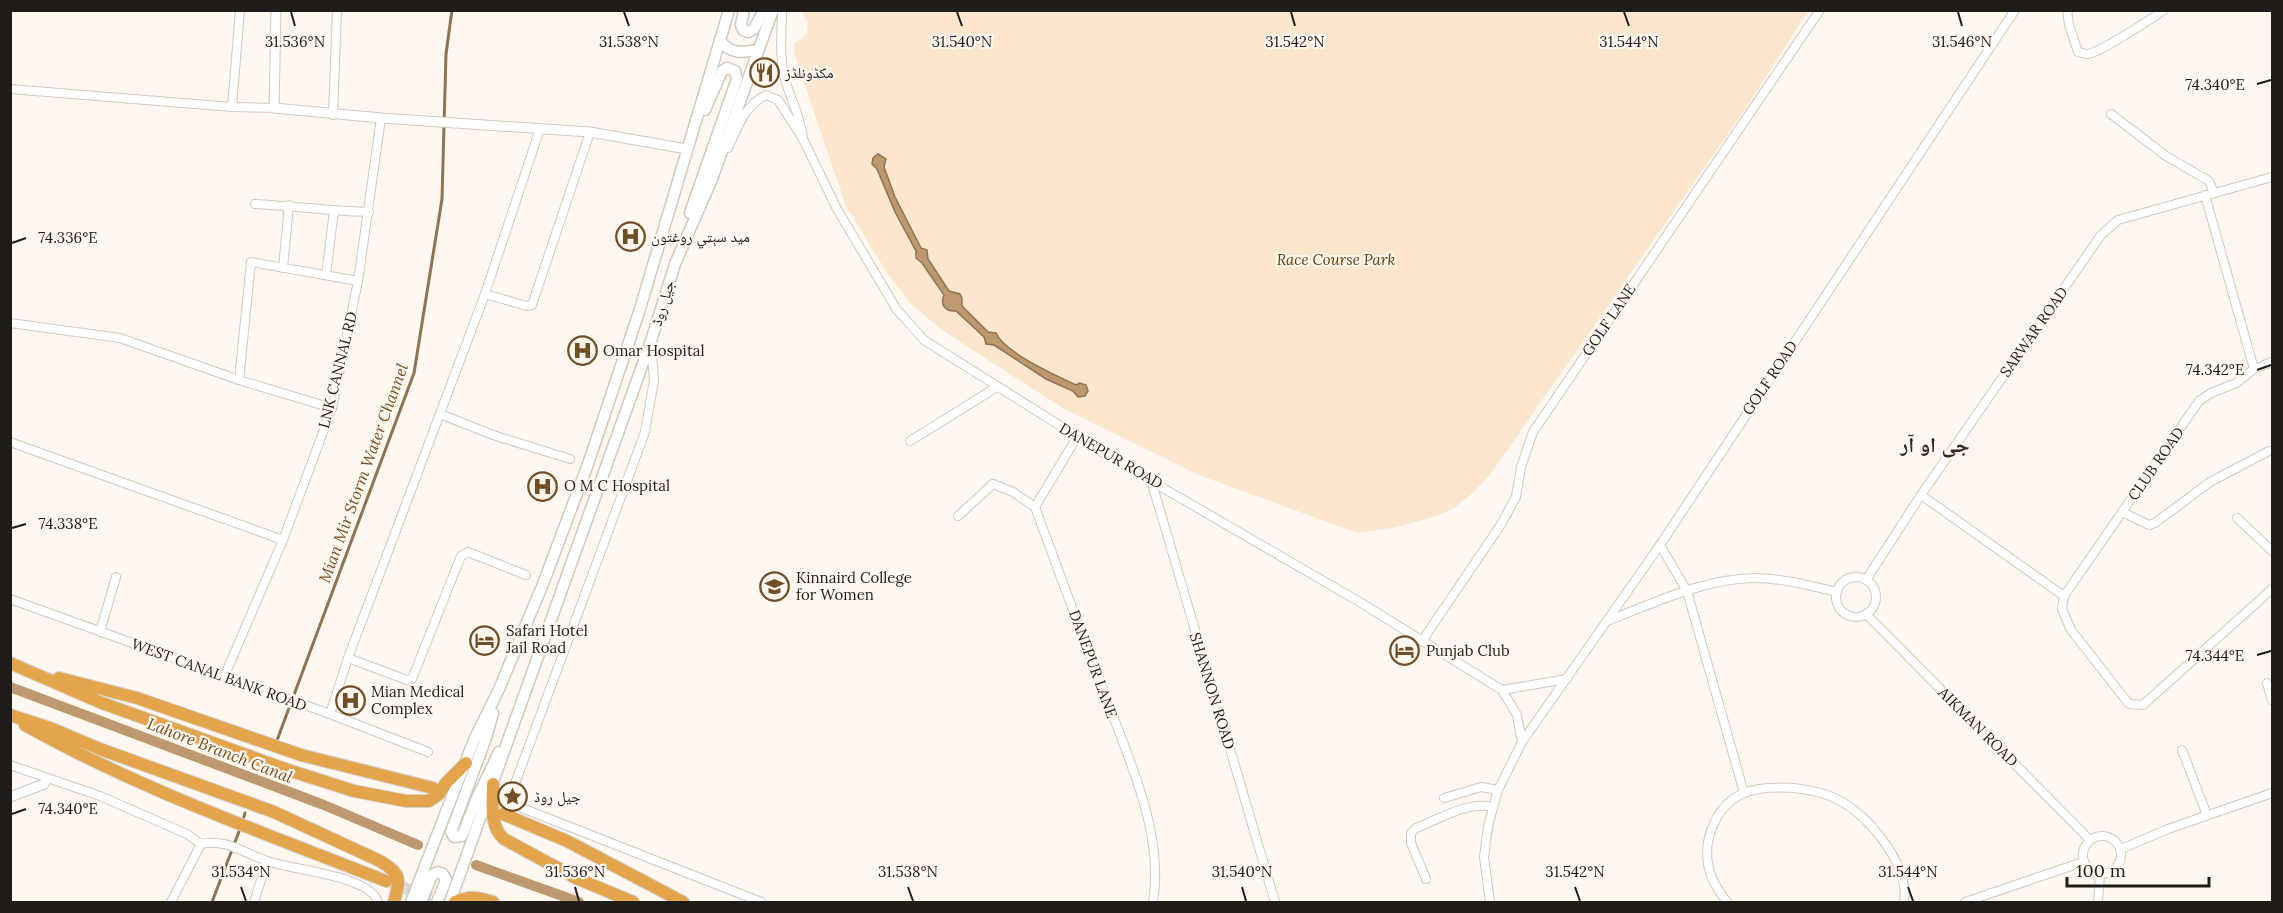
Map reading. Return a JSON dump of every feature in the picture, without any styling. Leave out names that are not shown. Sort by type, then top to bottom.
[{"type":"highway","points":[[10,663],[102,703],[288,770],[354,791],[406,801],[429,801],[439,794],[446,783],[466,763]]},
{"type":"highway","points":[[26,669],[137,698],[301,754],[433,788]]},
{"type":"highway","points":[[10,716],[45,737],[223,818],[386,881]]},
{"type":"highway","points":[[10,716],[50,728],[100,749],[274,812],[380,861],[394,869],[397,874],[399,882],[394,903]]},
{"type":"highway","points":[[493,784],[494,818],[497,831],[504,839],[576,878],[633,903]]},
{"type":"highway","points":[[502,814],[567,841],[683,903]]},
{"type":"highway","points":[[455,903],[467,897],[478,897],[493,903]]},
{"type":"main road","name":"جیل روڈ","points":[[411,903],[474,740],[499,689],[543,584],[620,374],[729,10]]},
{"type":"main road","points":[[744,10],[741,25],[743,30],[748,32],[754,29],[764,10]]},
{"type":"main road","name":"جیل روڈ","points":[[450,903],[651,341],[675,264],[712,179],[773,10]]},
{"type":"main road","points":[[720,40],[724,45],[739,53],[759,49]]},
{"type":"main road","points":[[675,264],[699,186],[737,79],[735,71],[731,68],[722,71],[687,149]]},
{"type":"main road","points":[[499,689],[486,738],[451,832],[454,837],[462,836],[498,753],[511,737]]},
{"type":"main road","points":[[421,903],[432,875],[438,872],[443,873],[446,880],[437,903]]},
{"type":"street","points":[[232,107],[240,10]]},
{"type":"street","points":[[274,108],[276,10]]},
{"type":"street","points":[[333,115],[337,10]]},
{"type":"street","name":"DANEPUR ROAD","points":[[782,10],[781,60],[784,76],[802,127],[803,140]]},
{"type":"street","name":"GOLF LANE","points":[[1422,641],[1500,526],[1516,497],[1521,467],[1533,432],[1820,10]]},
{"type":"street","name":"GOLF ROAD","points":[[1522,742],[1660,545],[2015,10]]},
{"type":"street","points":[[2067,10],[2069,25],[2078,52],[2090,54],[2164,10]]},
{"type":"street","points":[[10,89],[232,107],[274,108],[333,115],[590,132],[687,149]]},
{"type":"street","name":"DANEPUR ROAD","points":[[712,179],[746,109],[766,95],[778,100],[803,140],[837,209],[897,310],[924,340],[1077,437],[1358,600],[1502,690]]},
{"type":"street","points":[[2111,114],[2149,144],[2209,181],[2214,192]]},
{"type":"street","name":"LNK CANNAL RD","points":[[224,677],[283,540],[332,408],[358,280],[381,118]]},
{"type":"street","points":[[330,714],[348,658],[485,294],[540,129]]},
{"type":"street","points":[[485,294],[527,306],[532,305],[590,132]]},
{"type":"street","name":"SARWAR ROAD","points":[[1866,580],[1921,495],[2101,235],[2118,220],[2272,177]]},
{"type":"street","points":[[2205,195],[2254,369]]},
{"type":"street","points":[[255,204],[369,213]]},
{"type":"street","points":[[283,267],[289,206]]},
{"type":"street","points":[[326,274],[334,211]]},
{"type":"street","points":[[238,380],[251,262],[358,280]]},
{"type":"street","points":[[10,323],[120,338],[238,380],[332,408]]},
{"type":"street","points":[[651,341],[653,397],[645,432],[513,794],[522,808],[761,903]]},
{"type":"street","name":"CLUB ROAD","points":[[2064,596],[2199,401],[2211,393],[2236,383],[2254,369],[2272,362]]},
{"type":"street","points":[[910,441],[997,387]]},
{"type":"street","points":[[440,414],[493,435],[570,459]]},
{"type":"street","points":[[958,516],[993,484],[1013,492],[1035,507],[1077,437]]},
{"type":"street","points":[[10,442],[283,540]]},
{"type":"street","points":[[2122,512],[2149,525],[2155,523],[2211,482],[2269,452]]},
{"type":"street","name":"SHANNON ROAD","points":[[1151,480],[1275,903]]},
{"type":"street","points":[[1921,495],[2064,596],[2062,609],[2072,630],[2129,704],[2143,705],[2272,589]]},
{"type":"street","name":"DANEPUR LANE","points":[[1035,507],[1130,765],[1151,831],[1156,886],[1153,903]]},
{"type":"street","points":[[2237,518],[2272,551]]},
{"type":"street","points":[[1660,545],[1687,591],[1744,793]]},
{"type":"street","points":[[348,658],[412,680],[460,556],[468,552],[526,575]]},
{"type":"street","points":[[100,632],[116,577]]},
{"type":"street","points":[[1853,577],[1870,583],[1875,591],[1876,601],[1872,610],[1854,617],[1847,615],[1837,604],[1837,592],[1844,581],[1853,577]]},
{"type":"street","points":[[1606,621],[1687,591],[1725,581],[1755,578],[1784,581],[1837,592]]},
{"type":"street","name":"WEST CANAL BANK ROAD","points":[[10,599],[330,714],[428,752]]},
{"type":"street","name":"AIKMAN ROAD","points":[[1866,614],[2090,840]]},
{"type":"street","points":[[1490,903],[1484,857],[1488,826],[1498,790],[1522,742],[1517,716],[1502,690],[1567,678]]},
{"type":"street","points":[[2267,684],[2272,700]]},
{"type":"street","points":[[2182,750],[2207,815]]},
{"type":"street","points":[[10,765],[100,796],[187,834],[201,844]]},
{"type":"street","points":[[10,797],[44,784],[47,779]]},
{"type":"street","points":[[1444,798],[1481,788],[1498,790]]},
{"type":"street","points":[[1727,903],[1710,874],[1709,835],[1713,823],[1733,799],[1744,793],[1765,788],[1804,789],[1829,796],[1856,811],[1871,825],[1897,862],[1904,884],[1904,903]]},
{"type":"street","points":[[2121,849],[2207,815],[2272,793]]},
{"type":"street","points":[[1426,879],[1412,843],[1411,833],[1416,828],[1465,808],[1483,804],[1493,807]]},
{"type":"street","points":[[2099,836],[2108,837],[2121,849],[2121,859],[2117,868],[2109,874],[2093,873],[2084,862],[2082,854],[2090,840],[2099,836]]},
{"type":"street","points":[[171,903],[201,844],[211,841],[226,844],[267,861],[336,876],[365,888],[377,899]]},
{"type":"street","points":[[254,903],[267,861]]},
{"type":"street","points":[[1965,903],[2084,862]]},
{"type":"street","points":[[2098,903],[2100,875]]},
{"type":"green space","name":"Race Course Park","points":[[800,10],[1808,11],[1746,108],[1492,472],[1475,491],[1454,508],[1439,515],[1398,527],[1357,533],[1199,475],[1064,409],[942,330],[912,305],[889,276],[846,206],[795,56],[794,44],[807,34],[808,22]]},
{"type":"shaded area","points":[[878,154],[886,159],[884,167],[895,197],[921,248],[927,250],[928,259],[949,291],[960,294],[962,306],[988,332],[996,333],[1001,341],[1020,356],[1076,385],[1080,383],[1086,385],[1088,391],[1085,396],[1078,397],[1073,391],[1046,379],[994,345],[986,344],[984,337],[956,311],[944,307],[944,295],[916,258],[916,251],[895,212],[877,169],[872,164],[873,158]]},
{"type":"waterway","name":"Mian Mir Storm Water Channel","points":[[276,743],[414,373],[442,199],[446,54],[452,10]]},
{"type":"waterway","name":"Lahore Branch Canal","points":[[10,687],[324,805],[418,845]]},
{"type":"waterway","points":[[242,823],[245,813]]},
{"type":"waterway","points":[[212,902],[240,829]]},
{"type":"waterway","points":[[476,865],[579,902]]},
{"type":"tunnel","points":[[433,788],[485,807]]},
{"type":"tunnel","points":[[386,881],[442,902]]},
{"type":"place","name":"مکڈونلڈز","points":[[764,73]]},
{"type":"place","name":"مید سېټي روغتون","points":[[630,237]]},
{"type":"place","name":"Omar Hospital","points":[[582,351]]},
{"type":"place","name":"O M C Hospital","points":[[543,486]]},
{"type":"place","name":"Kinnaird College for Women","points":[[775,587]]},
{"type":"place","name":"Safari Hotel Jail Road","points":[[485,640]]},
{"type":"place","name":"Punjab Club","points":[[1405,651]]},
{"type":"place","name":"Mian Medical Complex","points":[[350,701]]},
{"type":"place","name":"جیل روڈ","points":[[513,797]]},
{"type":"district","name":"جی او آر","points":[[1935,445]]}]
